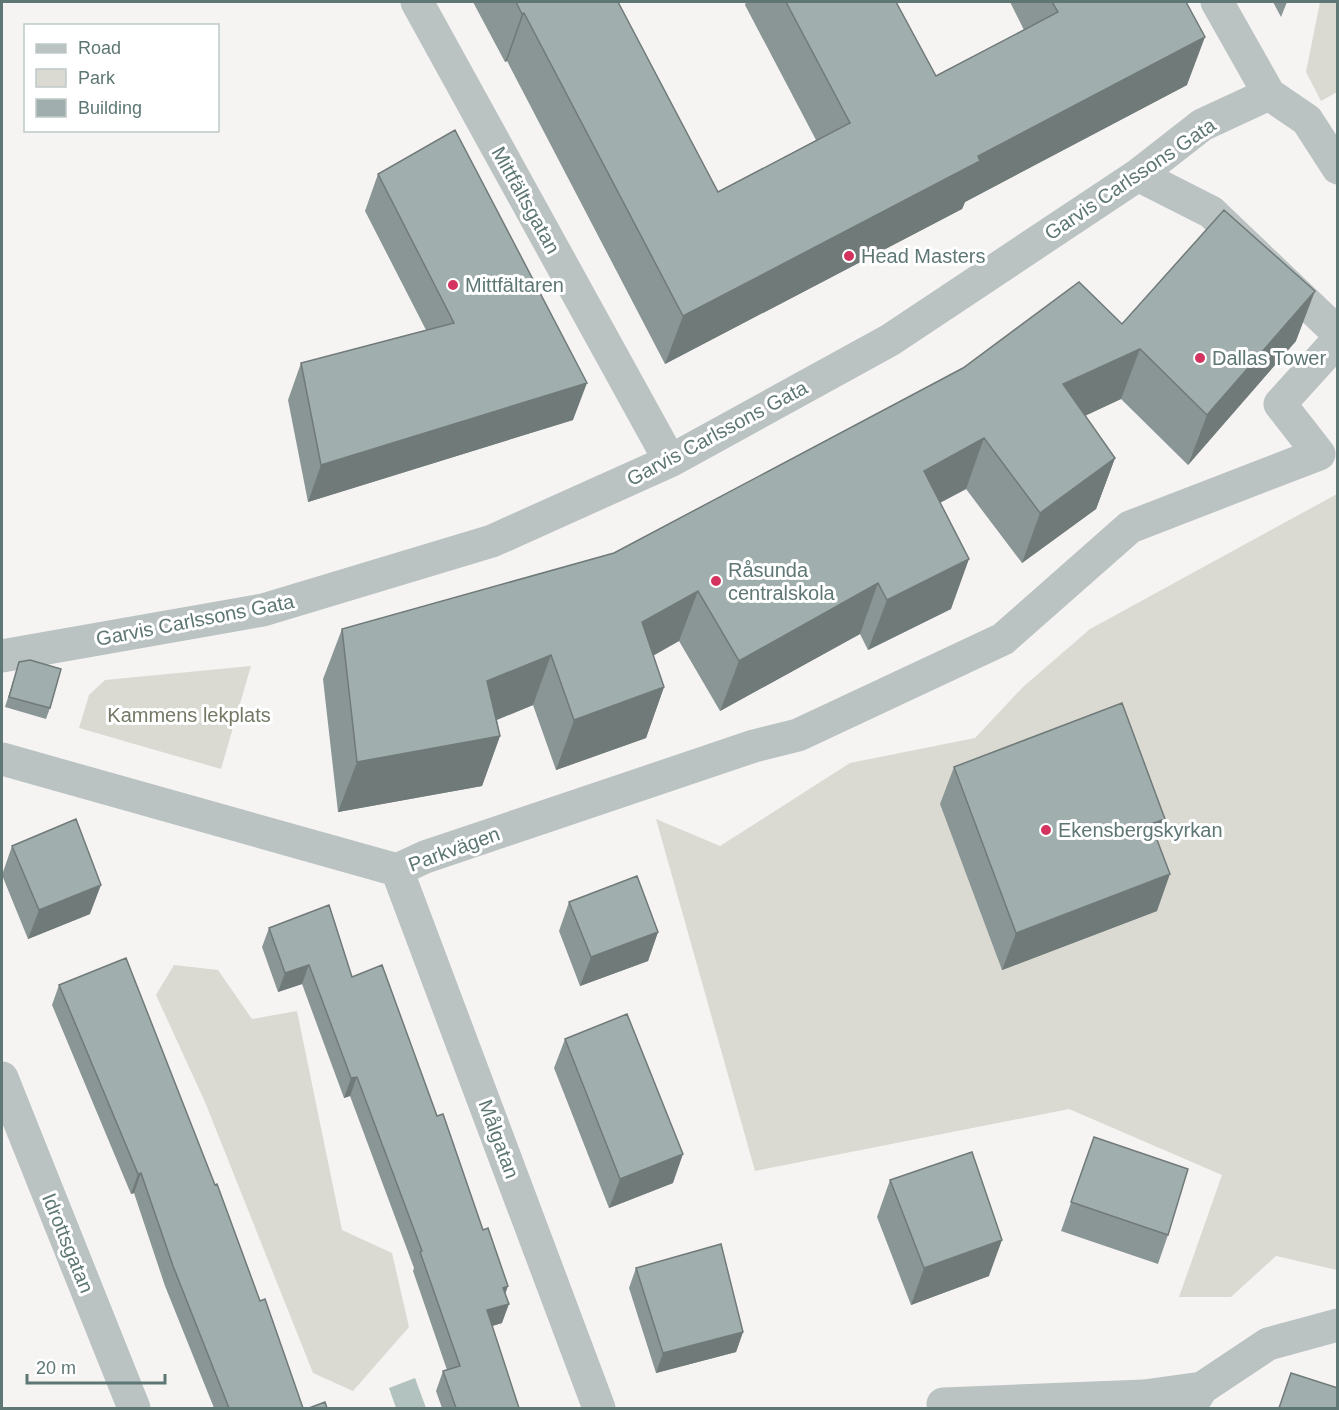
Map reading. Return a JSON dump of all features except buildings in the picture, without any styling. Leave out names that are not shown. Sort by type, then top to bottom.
[{"type":"street","name":"Mittfältsgatan","points":[[417,2],[670,461]]},
{"type":"street","points":[[1217,2],[1269,94],[1307,120],[1338,168]]},
{"type":"street","name":"Garvis Carlssons Gata","points":[[2,656],[262,610],[492,541],[670,461],[890,340],[1138,175],[1202,125],[1269,94]]},
{"type":"street","points":[[1138,175],[1210,212],[1338,333]]},
{"type":"street","name":"Parkvägen","points":[[2,759],[398,870],[425,857],[754,746],[798,735],[1003,639],[1130,526],[1319,454],[1280,404],[1338,340]]},
{"type":"street","name":"Målgatan","points":[[398,870],[599,1408]]},
{"type":"street","name":"Idrottsgatan","points":[[2,1078],[134,1408]]},
{"type":"street","points":[[943,1404],[1144,1396],[1195,1398],[1268,1344],[1338,1325]]},
{"type":"street","points":[[1268,1344],[1338,1350]]},
{"type":"green space","points":[[1320,2],[1338,2],[1337,92],[1321,101],[1306,72]]},
{"type":"green space","points":[[1337,494],[1337,1270],[1276,1256],[1231,1297],[1179,1297],[1222,1175],[1069,1109],[755,1171],[656,819],[720,846],[850,763],[975,738],[1023,687],[1090,629]]},
{"type":"green space","name":"Kammens lekplats","points":[[251,666],[221,769],[79,728],[89,695],[105,680]]},
{"type":"green space","points":[[174,965],[218,970],[252,1019],[297,1011],[342,1230],[392,1253],[409,1327],[353,1391],[313,1373],[205,1102],[156,995]]},
{"type":"shaded area","points":[[415,1378],[426,1408],[396,1408],[389,1388]]},
{"type":"place","name":"Head Masters","points":[[849,256]]},
{"type":"place","name":"Mittfältaren","points":[[453,285]]},
{"type":"place","name":"Dallas Tower","points":[[1200,358]]},
{"type":"place","name":"Råsunda centralskola","points":[[716,581]]},
{"type":"place","name":"Ekensbergskyrkan","points":[[1046,830]]}]
